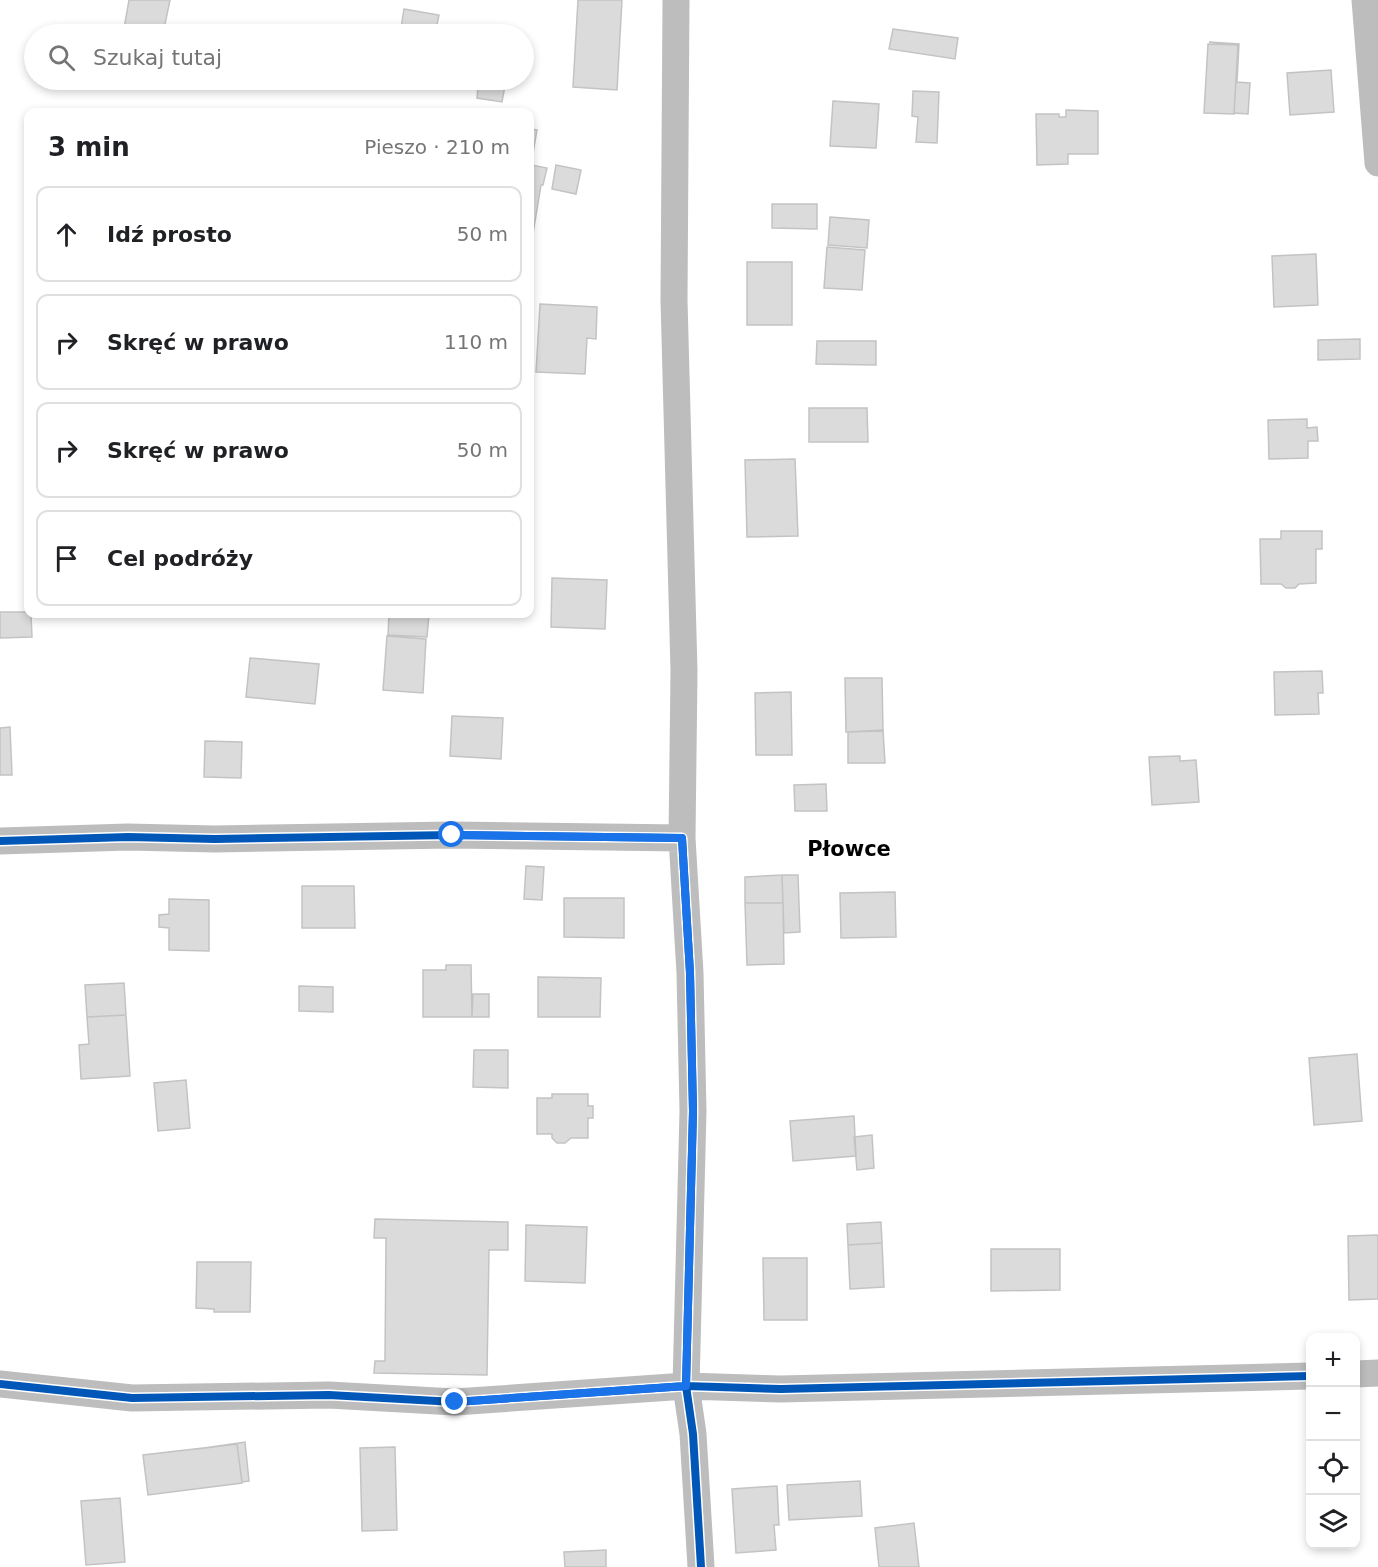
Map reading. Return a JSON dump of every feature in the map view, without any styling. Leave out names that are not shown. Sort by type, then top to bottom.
[{"type":"street","points":[[676,0],[674,300],[684,670],[682,838],[690,973],[693,1111],[686,1386],[693,1434],[701,1567]]},
{"type":"street","points":[[1365,0],[1378,163]]},
{"type":"street","points":[[0,841],[128,837],[215,839],[452,835],[682,838]]},
{"type":"street","points":[[1360,1374],[1378,1373]]},
{"type":"street","points":[[0,1384],[132,1398],[329,1395],[455,1402],[686,1386],[781,1389],[1306,1376]]},
{"type":"building","points":[[129,0],[170,0],[165,24],[125,24]]},
{"type":"building","points":[[578,0],[622,0],[617,90],[573,87]]},
{"type":"building","points":[[404,9],[439,15],[437,24],[402,24]]},
{"type":"building","points":[[893,29],[958,38],[955,59],[889,49]]},
{"type":"building","points":[[1209,42],[1239,44],[1237,82],[1250,83],[1248,114],[1234,113],[1238,45]]},
{"type":"building","points":[[1208,44],[1238,45],[1234,114],[1204,113]]},
{"type":"building","points":[[1331,70],[1334,112],[1290,115],[1287,73]]},
{"type":"building","points":[[478,90],[504,90],[502,102],[477,98]]},
{"type":"building","points":[[913,91],[939,92],[937,143],[916,142],[918,117],[912,116]]},
{"type":"building","points":[[833,101],[879,104],[876,148],[830,146]]},
{"type":"building","points":[[1066,110],[1098,111],[1098,154],[1068,154],[1068,164],[1037,165],[1036,114],[1059,114],[1059,117],[1066,117]]},
{"type":"building","points":[[534,130],[537,130],[534,148]]},
{"type":"building","points":[[556,165],[581,170],[576,194],[552,189]]},
{"type":"building","points":[[534,166],[547,168],[543,185],[541,185],[534,228]]},
{"type":"building","points":[[772,204],[817,204],[817,229],[772,228]]},
{"type":"building","points":[[830,217],[869,220],[867,248],[828,245]]},
{"type":"building","points":[[827,247],[865,250],[862,290],[824,288]]},
{"type":"building","points":[[1316,254],[1318,305],[1274,307],[1272,256]]},
{"type":"building","points":[[747,262],[792,262],[792,325],[747,325]]},
{"type":"building","points":[[540,304],[597,307],[596,339],[587,338],[585,374],[536,372]]},
{"type":"building","points":[[1360,339],[1360,359],[1318,360],[1318,340]]},
{"type":"building","points":[[817,341],[876,341],[876,365],[816,364]]},
{"type":"building","points":[[809,408],[867,408],[868,442],[809,442]]},
{"type":"building","points":[[1307,419],[1307,428],[1317,427],[1318,441],[1308,441],[1308,458],[1269,459],[1268,420]]},
{"type":"building","points":[[795,459],[798,536],[747,537],[745,460]]},
{"type":"building","points":[[1281,531],[1322,531],[1322,549],[1316,549],[1316,583],[1299,584],[1295,588],[1286,588],[1281,584],[1261,584],[1260,539],[1281,539]]},
{"type":"building","points":[[552,578],[607,580],[605,629],[551,627]]},
{"type":"building","points":[[0,612],[24,612],[24,618],[31,618],[32,637],[0,638]]},
{"type":"building","points":[[389,618],[429,618],[427,637],[388,635]]},
{"type":"building","points":[[387,636],[426,639],[423,693],[383,690]]},
{"type":"building","points":[[250,658],[319,664],[315,704],[246,697]]},
{"type":"building","points":[[1322,671],[1323,693],[1318,693],[1319,714],[1275,715],[1274,672]]},
{"type":"building","points":[[845,678],[882,678],[883,731],[846,732]]},
{"type":"building","points":[[791,692],[792,755],[756,755],[755,693]]},
{"type":"building","points":[[452,716],[503,718],[501,759],[450,756]]},
{"type":"building","points":[[10,727],[12,775],[0,775],[0,728]]},
{"type":"building","points":[[883,730],[885,763],[848,763],[848,732]]},
{"type":"building","points":[[205,741],[242,742],[241,778],[204,777]]},
{"type":"building","points":[[1180,756],[1180,761],[1196,760],[1199,802],[1152,805],[1149,757]]},
{"type":"building","points":[[826,784],[827,811],[795,811],[794,785]]},
{"type":"building","points":[[526,866],[544,867],[542,900],[524,899]]},
{"type":"building","points":[[782,875],[783,903],[745,903],[745,877]]},
{"type":"building","points":[[782,875],[798,875],[800,932],[784,933]]},
{"type":"building","points":[[302,886],[354,886],[355,928],[302,928]]},
{"type":"building","points":[[895,892],[896,937],[841,938],[840,893]]},
{"type":"building","points":[[564,898],[624,898],[624,938],[564,937]]},
{"type":"building","points":[[169,899],[209,900],[209,951],[169,950],[169,928],[159,927],[159,915],[169,914]]},
{"type":"building","points":[[745,903],[783,903],[784,964],[747,965]]},
{"type":"building","points":[[446,965],[471,965],[472,1017],[423,1017],[423,970],[446,970]]},
{"type":"building","points":[[538,977],[601,978],[600,1017],[538,1017]]},
{"type":"building","points":[[124,983],[126,1015],[87,1017],[85,985]]},
{"type":"building","points":[[299,986],[333,987],[333,1012],[299,1011]]},
{"type":"building","points":[[473,994],[489,994],[489,1017],[472,1017]]},
{"type":"building","points":[[126,1015],[130,1076],[81,1079],[79,1045],[89,1044],[87,1017]]},
{"type":"building","points":[[474,1050],[508,1050],[508,1088],[473,1087]]},
{"type":"building","points":[[1357,1054],[1362,1121],[1314,1125],[1309,1058]]},
{"type":"building","points":[[186,1080],[190,1128],[158,1131],[154,1083]]},
{"type":"building","points":[[552,1094],[588,1094],[588,1106],[593,1106],[593,1118],[588,1118],[588,1138],[571,1138],[565,1143],[557,1143],[552,1138],[552,1134],[537,1134],[537,1098],[552,1098]]},
{"type":"building","points":[[854,1116],[856,1156],[793,1161],[790,1121]]},
{"type":"building","points":[[872,1135],[874,1168],[857,1170],[854,1137]]},
{"type":"building","points":[[375,1219],[508,1222],[508,1250],[489,1250],[487,1375],[374,1373],[375,1361],[385,1361],[386,1238],[374,1238]]},
{"type":"building","points":[[881,1222],[882,1243],[848,1245],[847,1224]]},
{"type":"building","points":[[526,1225],[587,1227],[585,1283],[525,1281]]},
{"type":"building","points":[[1378,1235],[1378,1299],[1349,1300],[1348,1236]]},
{"type":"building","points":[[882,1243],[884,1287],[850,1289],[848,1245]]},
{"type":"building","points":[[991,1249],[1060,1249],[1060,1290],[991,1291]]},
{"type":"building","points":[[763,1258],[807,1258],[807,1320],[764,1320]]},
{"type":"building","points":[[197,1262],[251,1262],[250,1312],[214,1312],[214,1309],[196,1308]]},
{"type":"building","points":[[245,1442],[249,1481],[242,1482],[237,1444],[197,1449]]},
{"type":"building","points":[[237,1444],[242,1483],[148,1495],[143,1455]]},
{"type":"building","points":[[395,1447],[397,1530],[362,1531],[360,1448]]},
{"type":"building","points":[[860,1481],[862,1516],[789,1520],[787,1485]]},
{"type":"building","points":[[777,1486],[779,1525],[774,1525],[776,1550],[736,1553],[732,1489]]},
{"type":"building","points":[[120,1498],[125,1562],[86,1565],[81,1501]]},
{"type":"building","points":[[914,1523],[919,1567],[879,1567],[875,1528]]},
{"type":"building","points":[[606,1550],[606,1567],[565,1567],[564,1552]]},
{"type":"cycle path","points":[[0,841],[128,837],[215,839],[452,835],[682,838],[690,973],[693,1111],[686,1386],[693,1434],[701,1567]]},
{"type":"cycle path","points":[[0,1384],[132,1398],[329,1395],[455,1402],[686,1386],[781,1389],[1306,1376]]},
{"type":"district","name":"Płowce","points":[[849,849]]},
{"type":"route","points":[[452,835],[682,838],[690,973],[693,1111],[686,1386],[455,1402]]}]
